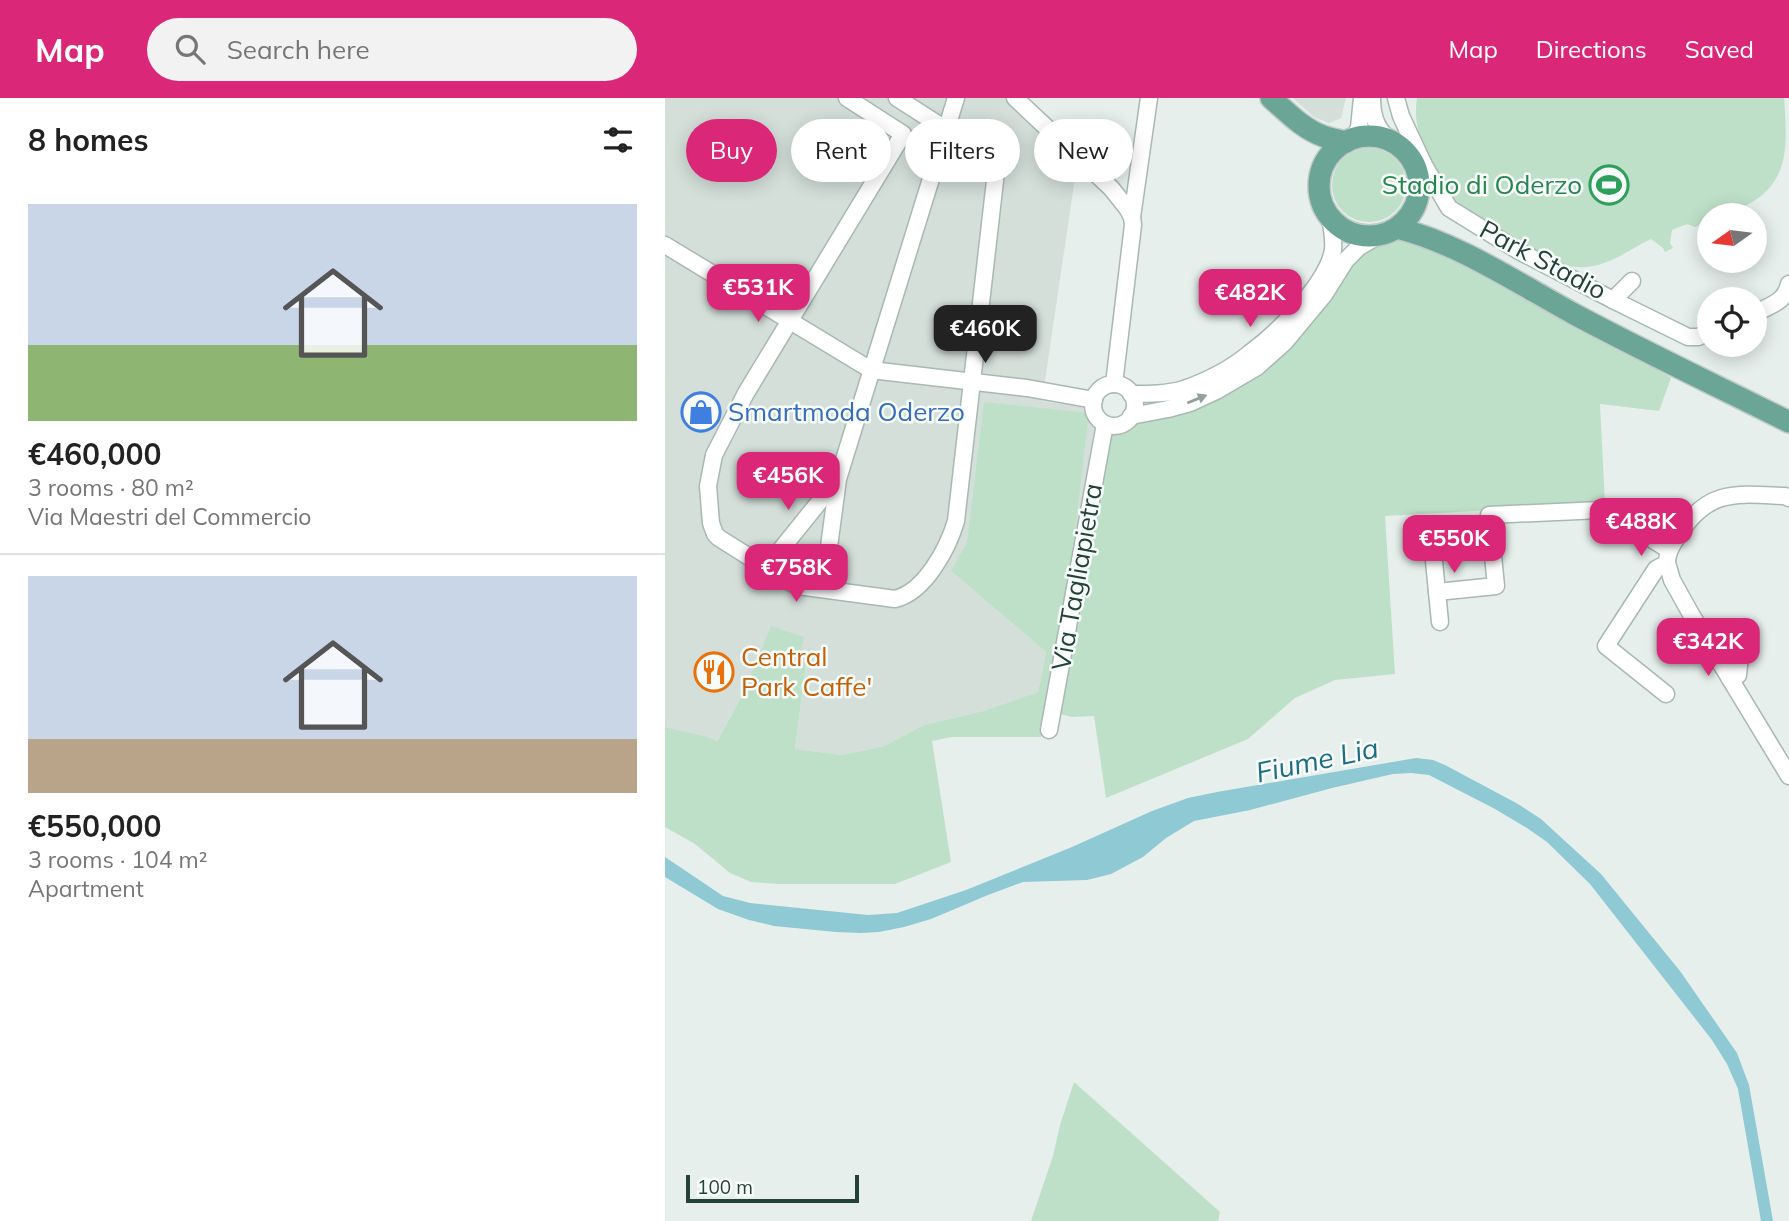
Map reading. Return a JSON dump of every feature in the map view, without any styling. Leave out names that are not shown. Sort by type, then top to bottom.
[{"type":"main road","points":[[1271,98],[1295,120],[1322,136],[1349,141]]},
{"type":"main road","points":[[1295,120],[1322,170]]},
{"type":"main road","points":[[1388,232],[1406,220],[1413,211],[1419,185],[1416,170],[1409,156],[1398,145],[1369,136],[1349,141],[1327,159],[1319,182],[1324,207],[1330,218],[1340,227],[1365,236],[1388,232],[1428,237],[1461,252],[1577,316],[1789,422]]},
{"type":"main road","points":[[1417,200],[1433,227],[1461,252]]},
{"type":"street","points":[[847,98],[903,134],[746,393],[714,455],[708,486],[711,523],[715,534],[789,582],[798,586],[895,599],[917,586],[946,548],[956,521],[995,182]]},
{"type":"street","points":[[897,98],[930,119]]},
{"type":"street","points":[[950,119],[956,98]]},
{"type":"street","points":[[1014,98],[1111,188],[1132,217]]},
{"type":"street","points":[[1114,384],[1132,217],[1149,98]]},
{"type":"street","points":[[1349,141],[1359,128],[1362,98]]},
{"type":"street","points":[[1372,98],[1376,125],[1391,142]]},
{"type":"street","name":"Park Stadio","points":[[1395,98],[1401,117],[1424,164],[1449,208],[1517,250],[1613,300],[1632,281]]},
{"type":"street","points":[[826,589],[838,479],[931,182]]},
{"type":"street","points":[[1131,394],[1164,394],[1184,389],[1208,379],[1249,355],[1277,330],[1312,291],[1328,265],[1333,235],[1330,218]]},
{"type":"street","points":[[1131,416],[1190,403],[1257,367],[1285,342],[1359,247],[1388,232]]},
{"type":"street","points":[[665,245],[871,370],[1027,388],[1094,400]]},
{"type":"street","points":[[1767,308],[1774,305],[1786,290]]},
{"type":"street","points":[[1613,300],[1688,337],[1697,337]]},
{"type":"street","points":[[1121,385],[1131,394],[1134,405],[1127,421],[1117,425],[1105,424],[1095,414],[1094,400],[1103,387],[1121,385]]},
{"type":"street","name":"Via Tagliapietra","points":[[1049,730],[1105,424]]},
{"type":"street","points":[[766,568],[838,479]]},
{"type":"street","points":[[1665,694],[1606,646],[1656,569],[1668,557],[1688,521],[1699,509],[1724,497],[1740,495],[1789,498]]},
{"type":"street","points":[[1437,592],[1496,586],[1489,515],[1601,510],[1608,512],[1668,557],[1672,580],[1789,776]]},
{"type":"street","points":[[1431,531],[1440,622]]},
{"type":"street","points":[[1730,679],[1738,675],[1741,647]]},
{"type":"shaded area","points":[[665,98],[1006,98],[1034,124],[1034,182],[1074,182],[1042,401],[1081,407],[1089,413],[1094,431],[1071,565],[951,571],[1046,652],[1038,692],[983,711],[924,725],[884,746],[842,755],[795,749],[806,664],[799,662],[744,692],[716,742],[705,736],[665,727]]},
{"type":"shaded area","points":[[1293,98],[1346,98],[1341,118],[1329,123],[1314,117]]},
{"type":"green space","name":"Stadio di Oderzo","points":[[1417,98],[1784,98],[1785,148],[1778,174],[1761,196],[1750,203],[1697,203],[1697,226],[1687,224],[1672,230],[1670,243],[1673,248],[1665,252],[1651,239],[1607,262],[1577,267],[1551,260],[1499,232],[1453,199],[1421,140],[1416,110]]},
{"type":"green space","points":[[1369,148],[1383,151],[1395,159],[1403,171],[1406,185],[1403,199],[1395,211],[1383,219],[1369,222],[1355,219],[1343,211],[1335,199],[1332,185],[1335,171],[1343,159],[1355,151]]},
{"type":"green space","points":[[1397,228],[1577,316],[1671,378],[1659,411],[1600,404],[1605,504],[1385,516],[1395,674],[1335,680],[1295,698],[1248,739],[1106,798],[1094,716],[1072,717],[1052,712],[1112,425],[1168,409],[1324,295],[1378,236]]},
{"type":"green space","points":[[984,402],[1089,413],[1071,565],[1041,737],[952,737],[932,741],[951,862],[895,884],[778,884],[751,882],[730,873],[695,844],[665,827],[665,727],[717,741],[744,692],[771,626],[804,637],[799,662],[806,663],[795,749],[842,755],[884,746],[924,725],[983,711],[1038,692],[1046,652],[951,571],[967,543]]},
{"type":"green space","points":[[1074,1082],[1220,1212],[1218,1221],[1031,1221]]},
{"type":"water","points":[[1416,758],[1445,765],[1541,819],[1601,874],[1680,971],[1737,1053],[1749,1085],[1773,1221],[1761,1221],[1738,1089],[1712,1040],[1590,884],[1547,842],[1495,809],[1429,775],[1393,774],[1250,810],[1194,821],[1166,838],[1143,857],[1111,874],[1087,880],[1023,882],[931,919],[879,932],[836,932],[774,926],[749,920],[718,909],[665,877],[665,857],[723,896],[750,903],[868,915],[897,913],[966,890],[1188,798]]},
{"type":"place","name":"Stadio di Oderzo","points":[[1609,185]]},
{"type":"place","name":"Smartmoda Oderzo","points":[[701,412]]},
{"type":"place","name":"Central Park Caffe'","points":[[714,672]]},
{"type":"water label","name":"Fiume Lia","points":[[1317,760]]}]
